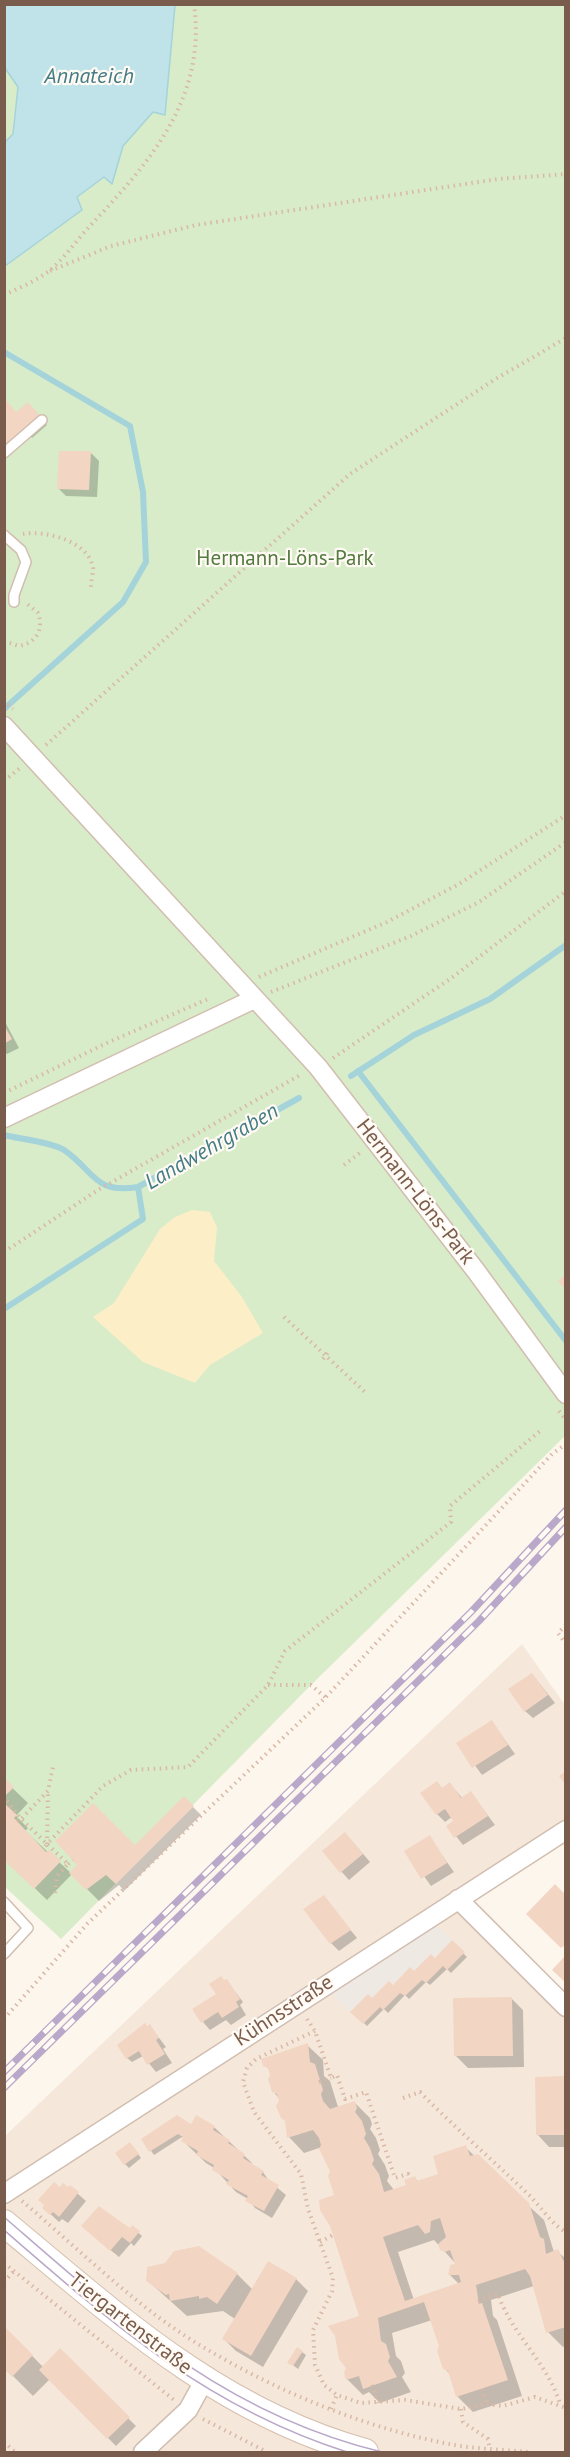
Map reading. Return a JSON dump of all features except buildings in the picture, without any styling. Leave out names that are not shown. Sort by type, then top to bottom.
[{"type":"main road","name":"Tiergartenstraße","points":[[4,2223],[142,2338],[204,2381],[274,2419],[337,2445],[365,2452]]},
{"type":"street","name":"Hermann-Löns-Park","points":[[10,719],[33,756],[240,985],[318,1067],[476,1271],[558,1398]]},
{"type":"street","points":[[4,1118],[254,999]]},
{"type":"street","name":"Kühnsstraße","points":[[7,2192],[566,1830]]},
{"type":"street","points":[[458,1899],[566,2007]]},
{"type":"street","points":[[143,2452],[188,2410],[204,2381]]},
{"type":"lane","points":[[4,453],[42,420]]},
{"type":"lane","points":[[6,535],[21,550],[26,562],[14,595],[14,602]]},
{"type":"lane","points":[[4,1902],[28,1928],[4,1954]]},
{"type":"path","points":[[50,271],[157,149],[180,109],[192,69],[197,29],[194,4]]},
{"type":"path","points":[[4,295],[50,271],[111,246],[196,225],[498,179],[566,174]]},
{"type":"path","points":[[33,756],[350,474],[494,380],[566,338]]},
{"type":"path","points":[[6,535],[39,531],[84,550],[93,567],[91,587]]},
{"type":"path","points":[[5,641],[19,646],[26,645],[33,641],[40,628],[38,613],[33,607],[14,602]]},
{"type":"path","points":[[4,700],[10,719]]},
{"type":"path","points":[[11,762],[26,778]]},
{"type":"path","points":[[4,1094],[109,1042],[387,922],[459,884],[566,815]]},
{"type":"path","points":[[254,999],[411,936],[479,902],[566,842]]},
{"type":"path","points":[[4,1252],[115,1179],[318,1067],[450,978],[566,891]]},
{"type":"path","points":[[292,1066],[307,1083]]},
{"type":"path","points":[[354,1143],[368,1161]]},
{"type":"path","points":[[344,1166],[361,1152]]},
{"type":"path","points":[[285,1317],[366,1393]]},
{"type":"path","points":[[558,1398],[566,1420]]},
{"type":"path","points":[[44,1849],[103,1786],[131,1770],[188,1767],[268,1685],[285,1651],[451,1522],[450,1506],[540,1431]]},
{"type":"path","points":[[4,2019],[87,1924],[325,1698],[552,1454],[566,1444]]},
{"type":"path","points":[[566,1625],[558,1633],[566,1644]]},
{"type":"path","points":[[268,1685],[311,1685],[325,1698]]},
{"type":"path","points":[[47,1844],[48,1791],[53,1767]]},
{"type":"path","points":[[19,1820],[48,1791]]},
{"type":"path","points":[[7,1801],[19,1820],[68,1864]]},
{"type":"path","points":[[55,1893],[57,1876],[73,1860]]},
{"type":"path","points":[[306,2017],[315,2031],[331,2078]]},
{"type":"path","points":[[315,2031],[261,2055],[247,2067],[243,2082],[254,2112],[294,2160],[301,2174],[308,2209],[334,2284],[315,2321],[312,2348],[318,2374],[324,2385],[337,2395],[361,2403],[405,2400],[461,2409],[487,2404],[503,2406],[535,2397],[566,2408]]},
{"type":"path","points":[[319,2082],[338,2075],[345,2099],[366,2092],[395,2178],[408,2174],[410,2178]]},
{"type":"path","points":[[403,2098],[420,2092],[466,2139],[483,2150],[533,2199],[558,2228],[566,2232]]},
{"type":"path","points":[[7,2192],[148,2309],[198,2344],[274,2384],[331,2409],[412,2434],[461,2446],[528,2452]]},
{"type":"path","points":[[320,2242],[333,2235]]},
{"type":"path","points":[[4,2263],[150,2383],[188,2410],[267,2452]]},
{"type":"path","points":[[4,2282],[14,2271]]},
{"type":"path","points":[[478,2301],[498,2294],[513,2324],[547,2371],[560,2405]]},
{"type":"path","points":[[372,2385],[378,2403]]},
{"type":"path","points":[[482,2389],[487,2404]]},
{"type":"path","points":[[331,2409],[337,2395]]},
{"type":"path","points":[[461,2409],[463,2422],[488,2439],[490,2448]]},
{"type":"path","points":[[4,2442],[15,2452]]},
{"type":"shaded area","points":[[522,1644],[565,1705],[565,1839],[470,1899],[565,1992],[565,2452],[5,2452],[5,2136]]},
{"type":"shaded area","points":[[428,1918],[465,1952],[447,1970],[442,1966],[426,1983],[421,1980],[405,1996],[400,1993],[383,2010],[379,2007],[363,2024],[323,1986]]},
{"type":"green space","name":"Hermann-Löns-Park","points":[[5,5],[565,5],[565,1436],[311,1685],[61,1939],[5,1887]]},
{"type":"sand","points":[[192,1210],[210,1212],[217,1227],[214,1261],[242,1297],[263,1333],[210,1365],[195,1383],[143,1362],[93,1317],[114,1303],[160,1229],[175,1217]]},
{"type":"water","name":"Annateich","points":[[5,4],[175,5],[165,115],[153,112],[123,146],[112,184],[104,177],[77,197],[82,210],[5,266],[5,142],[13,134],[18,87],[5,68]]},
{"type":"waterway","points":[[4,352],[130,426],[143,492],[146,562],[123,602],[4,709]]},
{"type":"waterway","name":"Landwehrgraben","points":[[351,1076],[414,1035],[490,999],[566,945]]},
{"type":"waterway","points":[[358,1071],[566,1341]]},
{"type":"waterway","name":"Landwehrgraben","points":[[4,1309],[143,1219],[138,1187],[299,1098]]},
{"type":"waterway","points":[[4,1135],[59,1147],[103,1184],[123,1188],[138,1187]]},
{"type":"tram line","points":[[4,2217],[134,2327],[178,2359],[224,2388],[273,2414],[325,2435],[382,2452]]},
{"type":"tram line","points":[[4,2230],[123,2330],[164,2360],[250,2412],[297,2434],[347,2452]]},
{"type":"railway","points":[[4,2072],[471,1612],[566,1510]]},
{"type":"railway","points":[[4,2088],[479,1621],[566,1527]]}]
